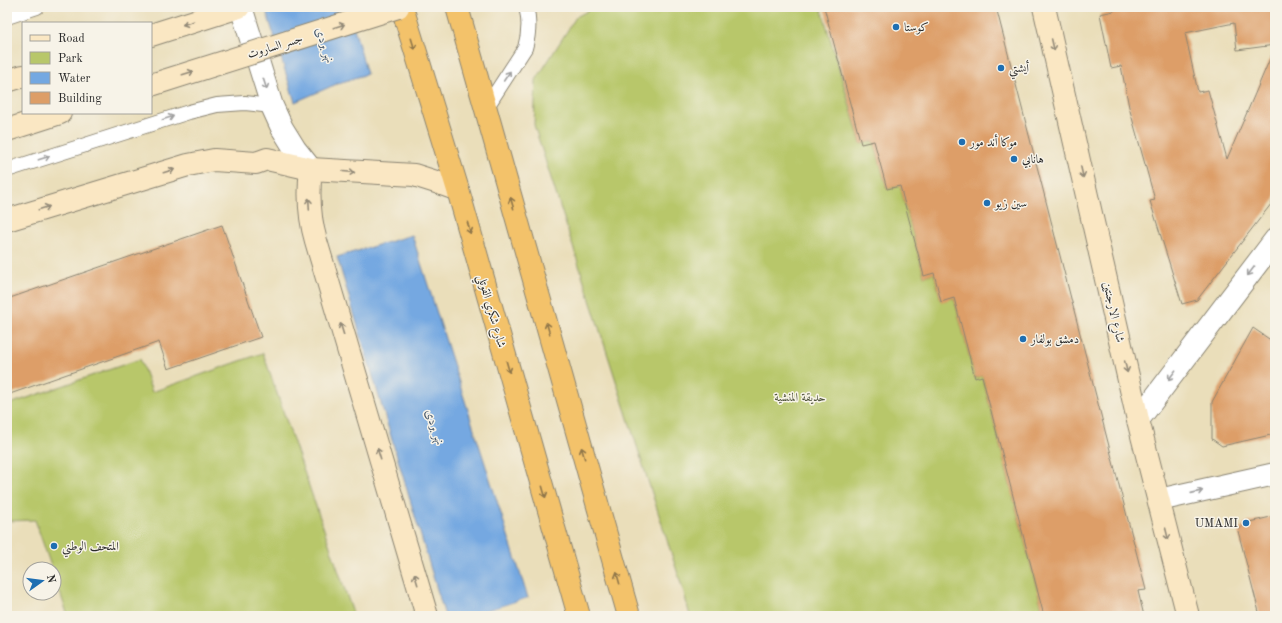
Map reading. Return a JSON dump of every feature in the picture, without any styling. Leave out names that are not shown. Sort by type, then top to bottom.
[{"type":"highway","name":"شارع شكري القوتلي","points":[[402,7],[458,190],[579,616]]},
{"type":"highway","points":[[457,7],[629,616]]},
{"type":"main road","points":[[152,35],[240,7]]},
{"type":"main road","name":"جسر الساروت","points":[[152,85],[398,7]]},
{"type":"main road","name":"شارع الارجنتين","points":[[1044,7],[1138,420],[1188,616]]},
{"type":"main road","points":[[7,82],[22,76]]},
{"type":"main road","points":[[7,130],[57,114]]},
{"type":"main road","points":[[7,220],[188,165],[214,160],[256,163],[267,159],[311,169],[414,175],[458,190]]},
{"type":"main road","points":[[311,169],[309,206],[311,224],[427,616]]},
{"type":"street","points":[[240,7],[272,106],[282,128],[295,149],[311,169]]},
{"type":"street","points":[[1138,420],[1275,240]]},
{"type":"street","points":[[1159,500],[1275,474]]},
{"type":"lane","points":[[7,17],[37,7]]},
{"type":"lane","points":[[486,108],[525,48],[528,37],[529,23],[526,7]]},
{"type":"lane","points":[[7,170],[189,112],[217,105],[245,103],[272,106]]},
{"type":"green space","name":"حديقة المنشية","points":[[595,7],[821,7],[861,144],[874,141],[887,189],[900,186],[924,276],[934,273],[941,301],[954,298],[975,378],[982,376],[1044,616],[690,616],[684,593],[534,125],[536,80],[576,17]]},
{"type":"green space","points":[[263,353],[354,616],[68,616],[62,598],[62,561],[49,561],[35,520],[7,521],[7,405],[140,359],[152,392]]},
{"type":"water","name":"نهر بردى","points":[[265,7],[348,7],[367,74],[339,83],[295,102]]},
{"type":"water","name":"نهر بردى","points":[[412,235],[528,598],[469,616],[445,616],[337,257]]},
{"type":"pier","points":[[528,598],[476,616],[469,616]]},
{"type":"building","name":"دمشق بولفار","points":[[824,7],[996,7],[1146,590],[1138,591],[1144,616],[1044,616],[982,376],[975,378],[954,298],[941,302],[934,273],[924,276],[900,186],[887,189],[874,141],[861,144]]},
{"type":"building","points":[[1116,7],[1275,7],[1275,45],[1237,50],[1234,23],[1185,33],[1198,92],[1208,90],[1227,159],[1275,47],[1275,199],[1197,300],[1182,304],[1150,201],[1155,200],[1129,107],[1121,66],[1111,68],[1100,14],[1114,11]]},
{"type":"building","points":[[222,225],[261,337],[168,369],[159,342],[7,395],[7,299]]},
{"type":"building","points":[[1253,328],[1275,343],[1275,434],[1222,446],[1212,439],[1212,402]]},
{"type":"building","points":[[1275,516],[1275,616],[1260,616],[1238,531],[1245,523]]},
{"type":"place","name":"كوستا","points":[[896,27]]},
{"type":"place","name":"أيشتي","points":[[1001,68]]},
{"type":"place","name":"موكا أند مور","points":[[962,142]]},
{"type":"place","name":"هانابي","points":[[1014,159]]},
{"type":"place","name":"سين زيو","points":[[987,203]]},
{"type":"place","name":"دمشق بولفار","points":[[1023,339]]},
{"type":"place","name":"UMAMI","points":[[1246,523]]},
{"type":"place","name":"المتحف الوطني","points":[[54,546]]}]
